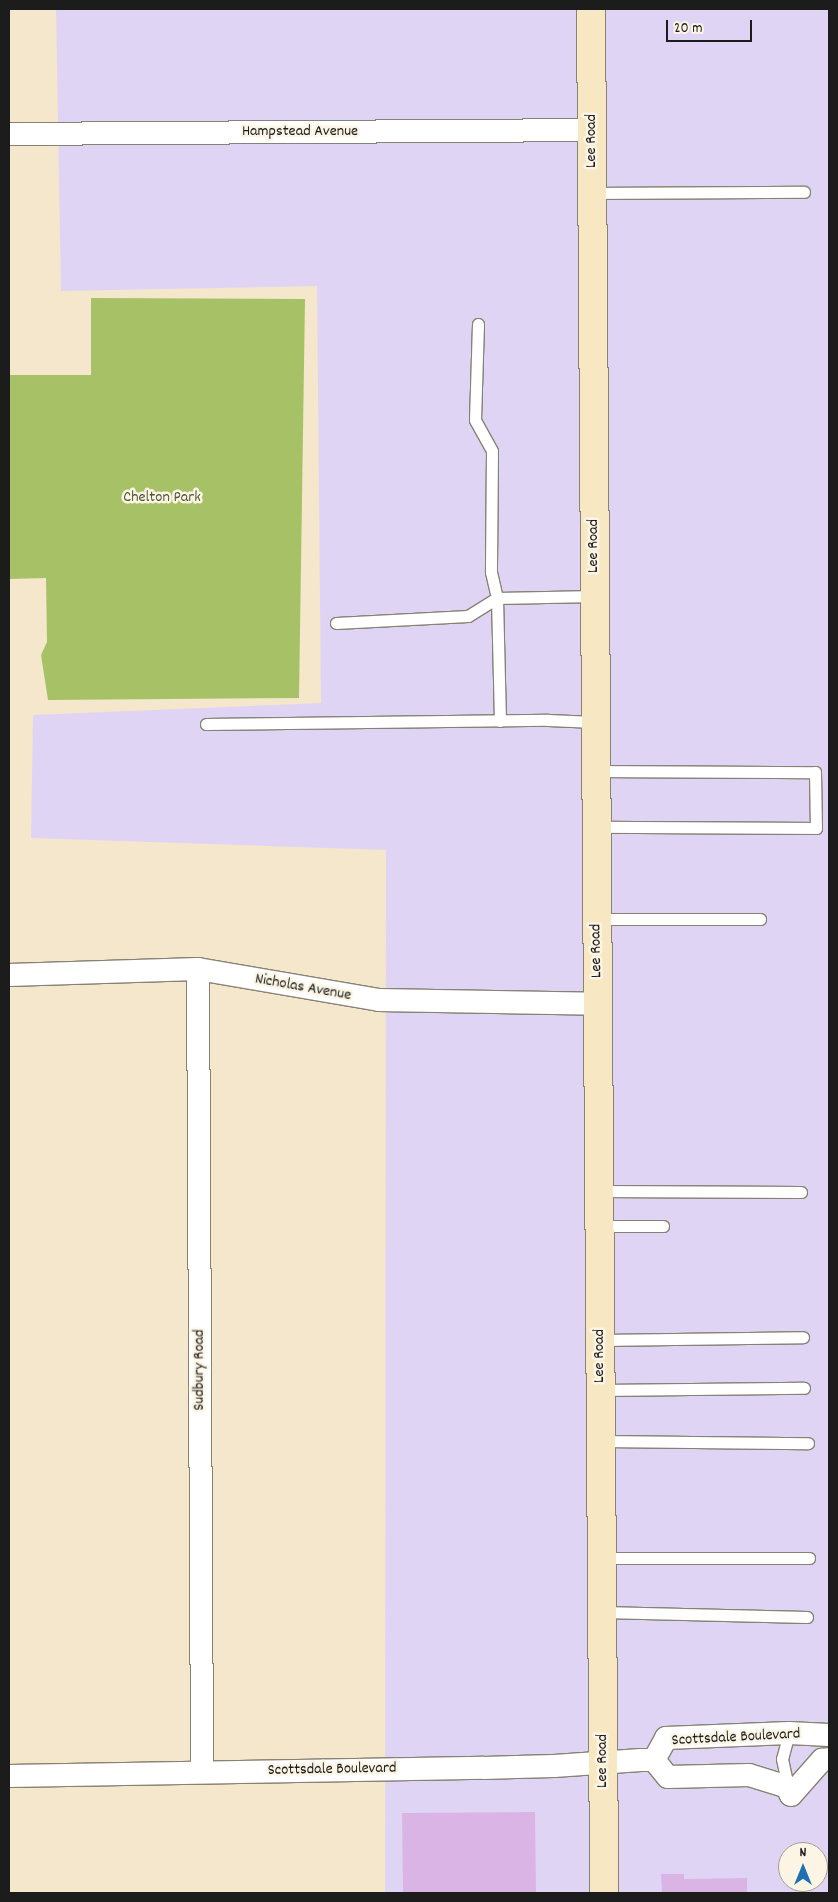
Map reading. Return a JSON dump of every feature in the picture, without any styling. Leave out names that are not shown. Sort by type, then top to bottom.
[{"type":"main road","name":"Lee Road","points":[[592,9],[595,722],[604,1893]]},
{"type":"street","name":"Hampstead Avenue","points":[[9,134],[592,130]]},
{"type":"street","name":"Nicholas Avenue","points":[[9,976],[198,969],[379,1000],[598,1004]]},
{"type":"street","name":"Sudbury Road","points":[[198,969],[202,1772]]},
{"type":"street","name":"Scottsdale Boulevard","points":[[654,1760],[666,1738],[789,1734],[829,1735]]},
{"type":"street","points":[[791,1795],[822,1760],[829,1758]]},
{"type":"street","name":"Scottsdale Boulevard","points":[[9,1776],[484,1768],[654,1760]]},
{"type":"street","name":"Scottsdale Boulevard","points":[[654,1760],[668,1777],[749,1775],[786,1786],[791,1795]]},
{"type":"lane","points":[[592,193],[804,192]]},
{"type":"lane","points":[[478,324],[475,420],[492,451],[491,572],[498,598],[500,721]]},
{"type":"lane","points":[[336,624],[468,616],[498,598],[595,596]]},
{"type":"lane","points":[[206,724],[548,720],[595,722]]},
{"type":"lane","points":[[596,771],[815,772],[816,828],[596,827]]},
{"type":"lane","points":[[597,919],[760,919]]},
{"type":"lane","points":[[599,1191],[800,1192]]},
{"type":"lane","points":[[600,1226],[663,1226]]},
{"type":"lane","points":[[600,1340],[803,1337]]},
{"type":"lane","points":[[600,1390],[804,1388]]},
{"type":"lane","points":[[601,1441],[808,1443]]},
{"type":"lane","points":[[602,1558],[809,1558]]},
{"type":"lane","points":[[602,1612],[807,1617]]},
{"type":"lane","points":[[789,1734],[782,1759],[785,1779],[791,1795]]},
{"type":"shaded area","points":[[56,9],[829,9],[829,1893],[385,1893],[386,850],[31,838],[33,715],[321,703],[317,286],[61,291]]},
{"type":"green space","name":"Chelton Park","points":[[91,298],[305,299],[299,698],[48,700],[41,655],[47,642],[46,578],[9,579],[9,375],[91,375]]},
{"type":"building","points":[[535,1812],[536,1893],[403,1893],[402,1813]]},
{"type":"building","points":[[661,1874],[684,1874],[684,1879],[747,1878],[747,1893],[662,1893]]}]
